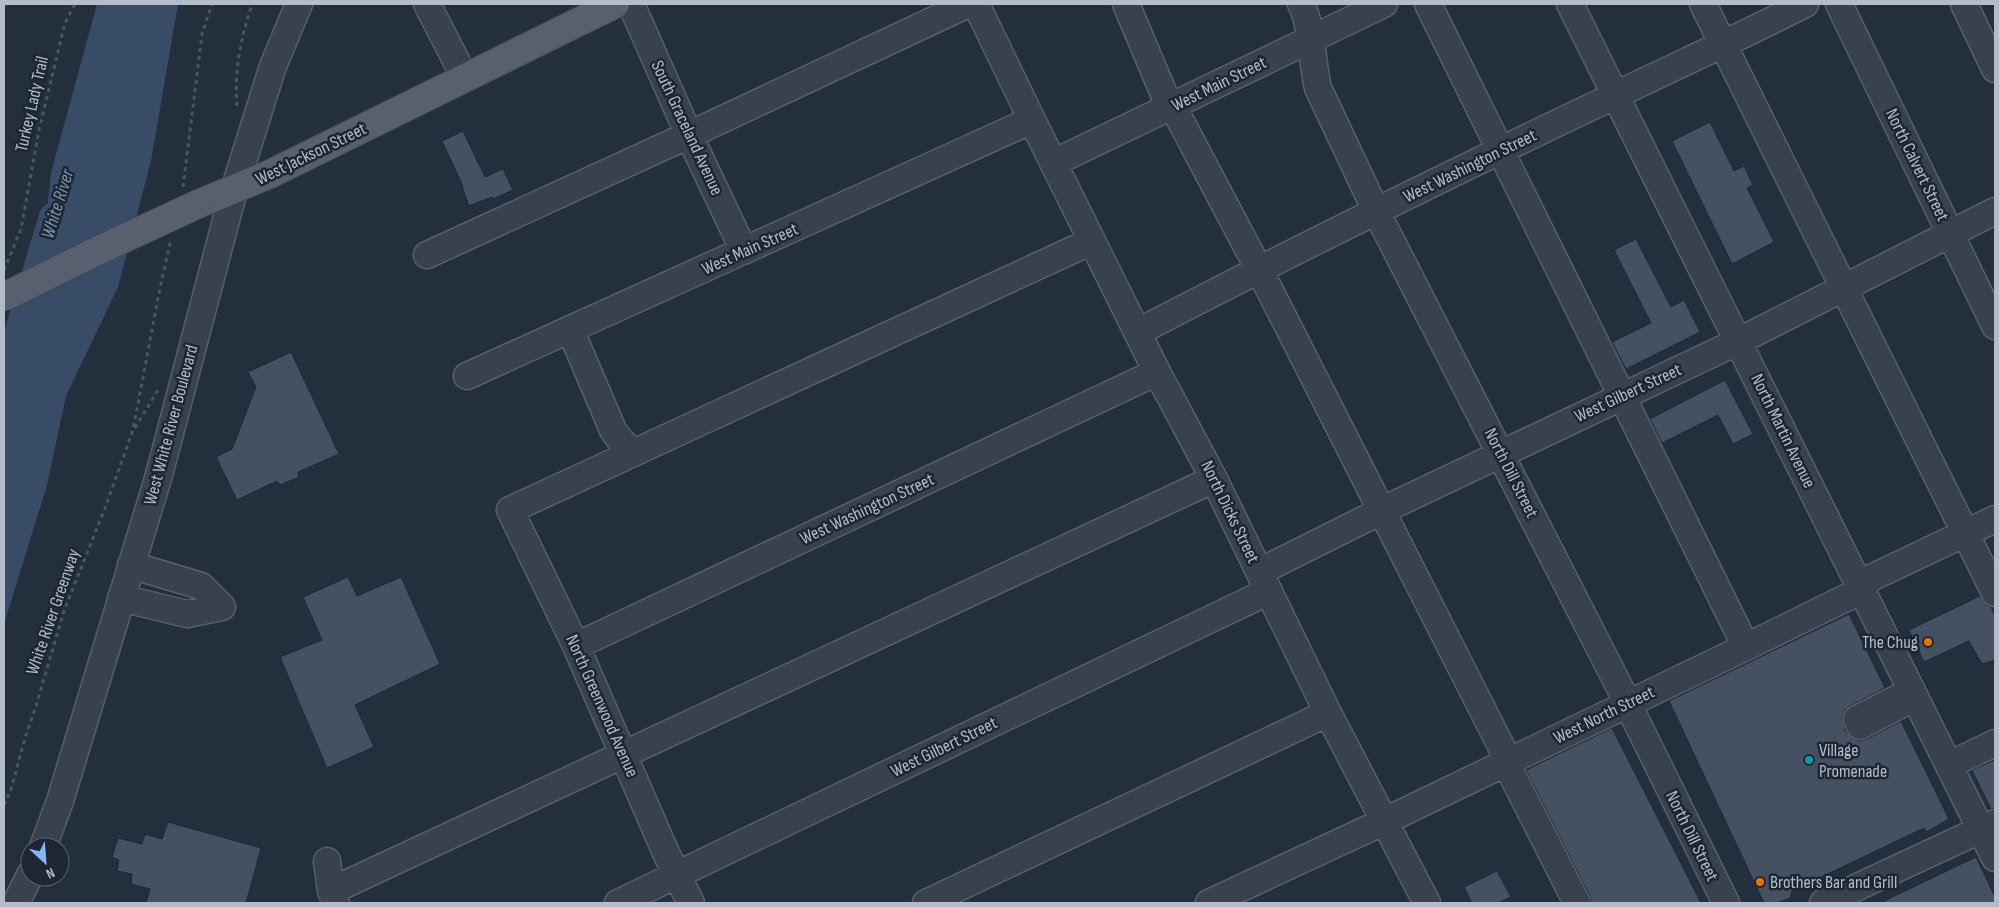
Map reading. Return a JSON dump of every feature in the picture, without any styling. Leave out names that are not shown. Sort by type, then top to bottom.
[{"type":"main road","name":"West Jackson Street","points":[[4,298],[97,250],[270,174],[615,4]]},
{"type":"street","name":"West White River Boulevard","points":[[47,837],[60,801],[159,474],[234,190],[270,75],[299,4]]},
{"type":"street","points":[[428,4],[465,78]]},
{"type":"street","name":"South Graceland Avenue","points":[[631,4],[689,135],[744,251]]},
{"type":"street","points":[[427,255],[968,4]]},
{"type":"street","name":"North Dicks Street","points":[[976,4],[1157,372],[1214,479],[1328,713],[1427,903]]},
{"type":"street","points":[[1126,4],[1164,94],[1258,269],[1502,748],[1506,763],[1577,903]]},
{"type":"street","name":"North Dill Street","points":[[1301,4],[1308,19],[1312,39],[1313,69],[1318,88],[1376,211],[1501,454],[1726,903]]},
{"type":"street","name":"West Main Street","points":[[1053,163],[1384,4]]},
{"type":"street","points":[[1428,4],[1746,648]]},
{"type":"street","name":"North Martin Avenue","points":[[1570,4],[1949,765],[1988,826],[1995,858]]},
{"type":"street","points":[[1703,4],[1995,593]]},
{"type":"street","name":"West Washington Street","points":[[1138,332],[1258,269],[1805,4]]},
{"type":"street","name":"North Calvert Street","points":[[1839,4],[1995,326]]},
{"type":"street","points":[[1964,4],[1995,69]]},
{"type":"street","name":"West Main Street","points":[[467,376],[1032,120]]},
{"type":"street","name":"West Gilbert Street","points":[[618,903],[678,875],[1264,581],[1381,511],[1739,341],[1995,211]]},
{"type":"street","points":[[570,329],[613,430],[620,440],[634,453],[1092,241]]},
{"type":"street","name":"West Washington Street","points":[[576,646],[1157,372]]},
{"type":"street","name":"North Greenwood Avenue","points":[[634,453],[510,510],[576,646],[666,853],[691,903]]},
{"type":"street","points":[[328,861],[333,897],[623,754],[1214,479]]},
{"type":"street","name":"West North Street","points":[[1209,903],[1746,648],[1852,595],[1871,578],[1995,519]]},
{"type":"street","points":[[121,598],[187,614],[222,607],[201,586],[131,565]]},
{"type":"street","points":[[926,903],[1328,713]]},
{"type":"street","points":[[1949,765],[1995,743]]},
{"type":"street","points":[[1823,903],[1871,893],[1988,826]]},
{"type":"street","points":[[16,903],[24,887]]},
{"type":"path","name":"Turkey Lady Trail","points":[[4,270],[21,228],[39,130],[62,33],[75,4]]},
{"type":"path","points":[[237,112],[236,68],[244,28],[252,4]]},
{"type":"path","name":"White River Greenway","points":[[4,805],[12,789],[26,735],[64,611],[106,508],[133,430]]},
{"type":"water","points":[[97,4],[178,4],[151,161],[118,287],[66,396],[47,485],[4,624],[4,377],[35,321],[51,173]]},
{"type":"building","points":[[1710,122],[1734,171],[1744,166],[1753,185],[1747,188],[1774,242],[1732,264],[1672,141]]},
{"type":"building","points":[[463,131],[485,177],[503,169],[513,190],[493,199],[492,197],[469,206],[463,186],[442,141]]},
{"type":"building","points":[[1636,239],[1671,307],[1684,300],[1700,332],[1626,369],[1612,342],[1651,323],[1614,250]]},
{"type":"building","points":[[291,352],[339,454],[298,472],[299,477],[280,485],[277,481],[237,500],[216,457],[232,449],[256,387],[248,372]]},
{"type":"building","points":[[1725,380],[1753,434],[1733,444],[1718,415],[1662,443],[1650,419]]},
{"type":"building","points":[[348,577],[357,596],[401,577],[440,664],[355,705],[374,747],[327,768],[280,657],[322,640],[303,597]]},
{"type":"building","points":[[1980,596],[1986,605],[1991,607],[1995,616],[1995,660],[1982,664],[1969,641],[1924,662],[1909,630]]},
{"type":"building","name":"Village Promenade","points":[[1849,614],[1885,688],[1845,710],[1842,718],[1846,732],[1852,738],[1860,741],[1901,721],[1949,819],[1926,832],[1924,828],[1792,891],[1790,898],[1777,903],[1764,903],[1669,701]]},
{"type":"building","points":[[1612,728],[1701,903],[1592,903],[1526,770]]},
{"type":"building","points":[[1995,760],[1995,808],[1991,809],[1972,770]]},
{"type":"building","points":[[168,822],[261,848],[246,903],[146,903],[150,889],[131,884],[132,874],[117,871],[119,860],[112,857],[118,838],[142,844],[145,834],[162,839]]},
{"type":"building","points":[[1976,857],[1995,897],[1995,903],[1880,903]]},
{"type":"building","points":[[1497,871],[1511,897],[1498,903],[1472,903],[1464,887]]},
{"type":"waterway","name":"White River","points":[[4,405],[14,352],[54,218]]},
{"type":"place","name":"The Chug","points":[[1928,642]]},
{"type":"place","name":"Village Promenade","points":[[1809,760]]},
{"type":"place","name":"Brothers Bar and Grill","points":[[1760,882]]}]
